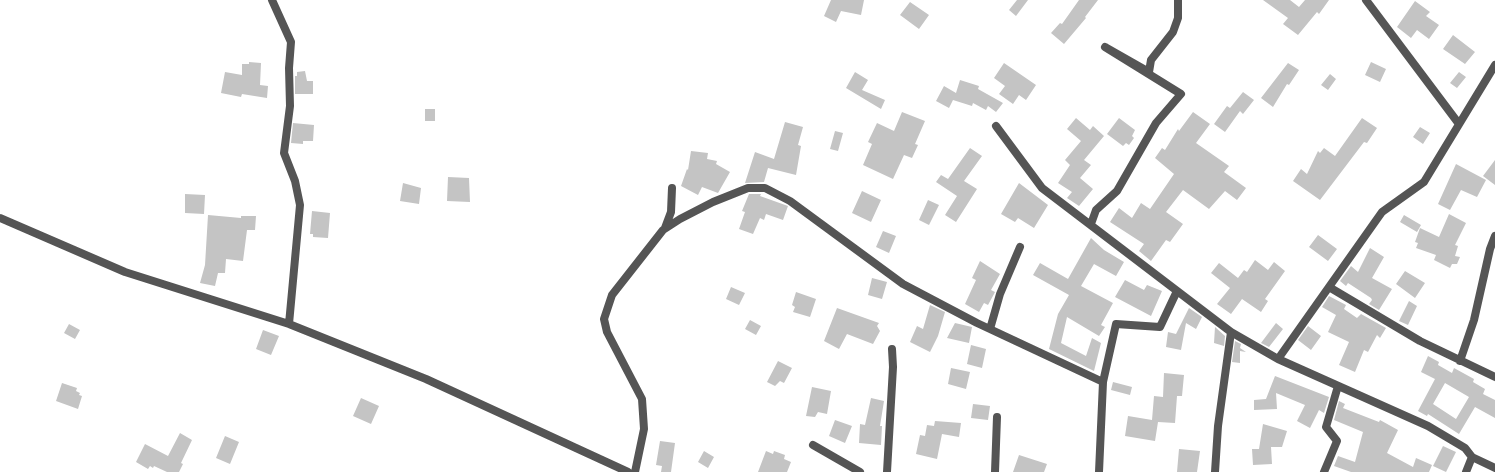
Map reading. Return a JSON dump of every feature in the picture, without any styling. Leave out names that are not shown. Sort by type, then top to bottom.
[{"type":"street","points":[[272,0],[291,42],[289,68],[290,106],[284,152],[295,181],[300,205],[289,324]]},
{"type":"street","points":[[1090,224],[1096,210],[1117,191],[1156,123],[1181,94],[1105,47],[1149,72],[1151,60],[1173,32],[1178,18],[1178,0]]},
{"type":"street","points":[[1366,0],[1459,124]]},
{"type":"street","points":[[1278,359],[1382,212],[1424,182],[1495,65]]},
{"type":"street","points":[[996,126],[1042,188],[1231,332],[1278,359],[1428,426],[1465,448],[1472,457],[1495,468]]},
{"type":"street","points":[[635,472],[644,429],[642,399],[607,332],[604,319],[612,295],[664,230],[670,220],[672,212],[672,188]]},
{"type":"street","points":[[664,230],[680,219],[713,202],[748,188],[765,188],[790,201],[902,284],[990,329],[1104,382]]},
{"type":"street","points":[[0,218],[125,272],[289,324],[426,379],[628,472]]},
{"type":"street","points":[[1460,361],[1474,320],[1490,249],[1495,236]]},
{"type":"street","points":[[990,329],[1000,294],[1020,247]]},
{"type":"street","points":[[1329,287],[1420,341],[1495,377]]},
{"type":"street","points":[[1099,472],[1104,382],[1116,324],[1160,327],[1177,291]]},
{"type":"street","points":[[1215,472],[1218,426],[1231,332]]},
{"type":"street","points":[[887,472],[893,367],[892,349]]},
{"type":"street","points":[[1324,472],[1336,441],[1326,427],[1338,386]]},
{"type":"street","points":[[995,472],[997,417]]},
{"type":"street","points":[[813,445],[860,472]]},
{"type":"street","points":[[1466,472],[1472,457]]},
{"type":"building","points":[[831,0],[864,0],[861,15],[841,11],[836,22],[824,16]]},
{"type":"building","points":[[1017,0],[1028,0],[1016,16],[1009,10]]},
{"type":"building","points":[[1079,0],[1098,0],[1085,17],[1086,18],[1064,44],[1051,33],[1060,23],[1062,24]]},
{"type":"building","points":[[1263,0],[1290,0],[1299,7],[1305,0],[1329,0],[1319,14],[1317,12],[1298,35],[1283,24],[1288,18]]},
{"type":"building","points":[[1415,1],[1430,12],[1426,16],[1439,25],[1429,39],[1417,30],[1411,38],[1397,27]]},
{"type":"building","points":[[910,2],[929,15],[919,29],[900,15]]},
{"type":"building","points":[[1453,35],[1475,52],[1465,64],[1443,49]]},
{"type":"building","points":[[249,62],[261,63],[260,85],[268,86],[267,98],[242,94],[241,97],[221,93],[225,72],[242,75],[242,64],[249,64]]},
{"type":"building","points":[[1371,62],[1386,69],[1380,82],[1365,75]]},
{"type":"building","points":[[1004,63],[1036,85],[1026,100],[1019,95],[1013,104],[999,94],[1005,86],[994,78]]},
{"type":"building","points":[[1288,63],[1299,70],[1289,85],[1287,84],[1273,107],[1261,98]]},
{"type":"building","points":[[305,71],[307,81],[313,81],[313,94],[295,94],[295,76],[297,76],[297,72]]},
{"type":"building","points":[[855,72],[868,80],[862,90],[885,100],[881,109],[846,88]]},
{"type":"building","points":[[1459,72],[1466,77],[1457,88],[1450,83]]},
{"type":"building","points":[[1330,74],[1336,79],[1328,90],[1321,85]]},
{"type":"building","points":[[960,80],[979,86],[978,89],[1003,103],[996,112],[988,106],[986,110],[973,103],[972,106],[953,100],[949,108],[936,101],[944,86],[956,93]]},
{"type":"building","points":[[1243,92],[1254,100],[1243,114],[1240,111],[1225,132],[1214,124],[1227,106],[1230,108]]},
{"type":"building","points":[[425,109],[435,109],[435,121],[425,121]]},
{"type":"building","points":[[902,112],[925,121],[915,144],[918,145],[912,158],[904,155],[893,179],[863,165],[872,144],[868,142],[877,123],[894,131]]},
{"type":"building","points":[[1193,112],[1210,124],[1196,143],[1229,166],[1224,172],[1246,188],[1237,200],[1225,191],[1209,209],[1183,190],[1166,212],[1183,224],[1170,242],[1166,240],[1151,261],[1139,251],[1144,244],[1110,222],[1119,208],[1132,218],[1141,203],[1150,209],[1174,174],[1155,158],[1162,148],[1165,150],[1178,129],[1179,131]]},
{"type":"building","points":[[1076,118],[1090,130],[1093,126],[1104,136],[1084,160],[1091,165],[1080,178],[1093,189],[1079,206],[1067,198],[1072,192],[1058,183],[1070,165],[1065,160],[1081,141],[1067,129]]},
{"type":"building","points":[[1119,118],[1135,130],[1132,136],[1134,138],[1129,145],[1126,143],[1123,146],[1107,134]]},
{"type":"building","points":[[1362,118],[1377,128],[1367,143],[1364,142],[1320,200],[1293,181],[1301,169],[1307,174],[1318,151],[1320,153],[1324,148],[1335,156]]},
{"type":"building","points":[[785,122],[803,127],[798,145],[801,146],[796,175],[768,168],[764,182],[745,183],[755,152],[774,159]]},
{"type":"building","points":[[293,123],[314,125],[313,141],[303,141],[303,144],[291,143]]},
{"type":"building","points":[[1420,127],[1430,133],[1423,144],[1413,137]]},
{"type":"building","points":[[835,131],[843,133],[838,151],[830,149]]},
{"type":"building","points":[[970,148],[982,156],[964,181],[977,189],[956,222],[945,215],[957,196],[936,182],[941,175],[948,179]]},
{"type":"building","points":[[691,151],[708,153],[707,159],[717,161],[716,164],[730,172],[718,193],[702,187],[698,195],[681,186],[687,169],[688,170]]},
{"type":"building","points":[[1495,160],[1495,185],[1483,176]]},
{"type":"building","points":[[1456,164],[1486,180],[1477,197],[1461,190],[1450,210],[1438,204]]},
{"type":"building","points":[[448,177],[469,178],[470,202],[447,201]]},
{"type":"building","points":[[403,183],[421,188],[419,204],[400,201]]},
{"type":"building","points":[[1019,183],[1048,205],[1034,228],[1018,218],[1015,222],[1001,214]]},
{"type":"building","points":[[862,191],[881,200],[871,222],[852,213]]},
{"type":"building","points":[[185,194],[205,195],[204,214],[185,213]]},
{"type":"building","points":[[749,194],[761,194],[760,196],[788,206],[783,220],[766,214],[764,220],[760,218],[753,234],[739,229],[745,212],[742,211]]},
{"type":"building","points":[[928,200],[939,205],[929,225],[919,220]]},
{"type":"building","points":[[312,211],[330,213],[328,238],[313,237],[313,234],[310,234]]},
{"type":"building","points":[[1449,214],[1466,223],[1455,245],[1458,246],[1455,256],[1460,257],[1457,264],[1452,264],[1450,268],[1434,260],[1436,255],[1416,248],[1418,243],[1415,242],[1420,228],[1439,237]]},
{"type":"building","points":[[208,215],[241,218],[241,216],[256,216],[255,230],[247,230],[243,261],[226,259],[225,273],[218,273],[215,286],[200,283],[205,265]]},
{"type":"building","points":[[1404,215],[1421,225],[1417,232],[1400,222]]},
{"type":"building","points":[[883,231],[896,236],[889,253],[876,247]]},
{"type":"building","points":[[1318,235],[1337,249],[1328,261],[1309,247]]},
{"type":"building","points":[[1091,238],[1104,250],[1124,262],[1116,276],[1094,264],[1081,286],[1113,303],[1101,325],[1105,327],[1099,336],[1067,317],[1061,343],[1086,356],[1092,338],[1101,343],[1094,371],[1049,349],[1058,314],[1069,295],[1033,275],[1040,263],[1068,279]]},
{"type":"building","points":[[1370,248],[1384,257],[1372,278],[1392,289],[1379,310],[1369,304],[1372,300],[1371,298],[1348,283],[1346,286],[1340,281],[1351,266],[1358,272]]},
{"type":"building","points":[[1255,260],[1268,270],[1274,262],[1285,271],[1265,299],[1268,301],[1261,312],[1242,299],[1231,314],[1217,304],[1230,288],[1211,273],[1219,263],[1238,278],[1244,270],[1247,272]]},
{"type":"building","points":[[980,261],[1000,274],[991,290],[995,292],[988,305],[984,303],[979,312],[965,304],[976,280],[972,278]]},
{"type":"building","points":[[1405,271],[1425,283],[1415,298],[1396,284]]},
{"type":"building","points":[[872,278],[887,282],[882,299],[868,295]]},
{"type":"building","points":[[1125,280],[1144,290],[1147,285],[1162,291],[1151,316],[1115,297]]},
{"type":"building","points":[[731,287],[745,293],[739,305],[726,299]]},
{"type":"building","points":[[796,292],[816,299],[810,317],[793,312],[795,307],[792,305]]},
{"type":"building","points":[[1329,296],[1346,305],[1344,309],[1357,318],[1361,314],[1386,328],[1380,338],[1377,335],[1368,352],[1364,350],[1355,372],[1339,365],[1349,342],[1328,332],[1336,315],[1322,307]]},
{"type":"building","points":[[1409,301],[1417,306],[1408,325],[1399,321]]},
{"type":"building","points":[[930,305],[945,312],[938,336],[930,352],[910,342],[917,326],[923,329]]},
{"type":"building","points":[[837,308],[879,323],[877,326],[880,331],[873,344],[847,334],[839,349],[824,341]]},
{"type":"building","points":[[1189,308],[1202,317],[1196,329],[1186,323],[1181,350],[1166,347],[1168,332],[1176,334]]},
{"type":"building","points":[[750,320],[761,326],[756,335],[745,329]]},
{"type":"building","points":[[955,323],[972,327],[969,343],[947,338]]},
{"type":"building","points":[[1276,323],[1283,329],[1269,347],[1261,343]]},
{"type":"building","points":[[69,324],[80,330],[75,339],[64,333]]},
{"type":"building","points":[[1308,326],[1321,336],[1311,350],[1298,340]]},
{"type":"building","points":[[1215,327],[1225,336],[1224,346],[1214,343]]},
{"type":"building","points":[[263,330],[279,336],[271,355],[256,349]]},
{"type":"building","points":[[1235,341],[1241,344],[1240,348],[1246,352],[1240,351],[1240,363],[1232,362]]},
{"type":"building","points":[[971,345],[986,349],[982,368],[967,364]]},
{"type":"building","points":[[1428,356],[1439,362],[1438,365],[1452,373],[1454,368],[1474,379],[1473,382],[1485,389],[1483,394],[1495,400],[1495,418],[1475,407],[1459,434],[1428,414],[1427,416],[1418,411],[1435,379],[1421,372]],"holes":[[[1445,383],[1469,397],[1456,419],[1433,404]]]},
{"type":"building","points":[[778,361],[792,368],[784,383],[780,381],[775,386],[767,382]]},
{"type":"building","points":[[951,368],[970,372],[966,389],[948,384]]},
{"type":"building","points":[[1164,373],[1184,375],[1182,396],[1177,396],[1175,423],[1158,422],[1155,441],[1125,436],[1128,416],[1152,420],[1154,396],[1163,397]]},
{"type":"building","points":[[1275,376],[1329,397],[1324,413],[1319,410],[1310,428],[1297,421],[1305,405],[1276,393],[1277,409],[1254,410],[1254,400],[1266,399]]},
{"type":"building","points":[[1113,382],[1132,387],[1130,395],[1111,390]]},
{"type":"building","points":[[62,383],[77,388],[76,391],[82,396],[78,409],[56,401]]},
{"type":"building","points":[[812,387],[831,391],[827,414],[818,412],[815,417],[806,416]]},
{"type":"building","points":[[361,398],[379,406],[371,424],[353,416]]},
{"type":"building","points":[[871,398],[884,401],[880,426],[882,426],[881,445],[859,443],[860,424],[865,425]]},
{"type":"building","points":[[1339,401],[1345,404],[1343,408],[1379,422],[1380,420],[1398,430],[1387,453],[1413,467],[1416,458],[1432,465],[1429,472],[1351,472],[1334,466],[1338,456],[1355,462],[1363,432],[1334,420]]},
{"type":"building","points":[[973,404],[990,406],[988,420],[971,418]]},
{"type":"building","points":[[835,420],[852,426],[845,443],[829,436]]},
{"type":"building","points":[[935,421],[961,423],[959,437],[942,434],[937,459],[916,454],[920,435],[925,436],[927,425],[934,426]]},
{"type":"building","points":[[1263,424],[1287,431],[1282,447],[1271,447],[1272,464],[1253,465],[1252,449],[1259,449]]},
{"type":"building","points":[[180,433],[192,440],[181,463],[183,464],[179,472],[167,472],[154,466],[153,468],[150,466],[148,469],[136,462],[145,444],[168,456]]},
{"type":"building","points":[[225,436],[239,442],[230,464],[216,458]]},
{"type":"building","points":[[660,441],[675,443],[671,472],[661,472],[662,466],[656,465]]},
{"type":"building","points":[[1443,446],[1456,452],[1446,472],[1433,466]]},
{"type":"building","points":[[1179,449],[1200,451],[1197,472],[1177,472]]},
{"type":"building","points":[[704,451],[714,457],[708,468],[698,462]]},
{"type":"building","points":[[766,451],[773,454],[774,451],[785,455],[784,459],[791,462],[787,472],[758,472]]},
{"type":"building","points":[[1019,455],[1047,464],[1044,472],[1013,472]]}]
